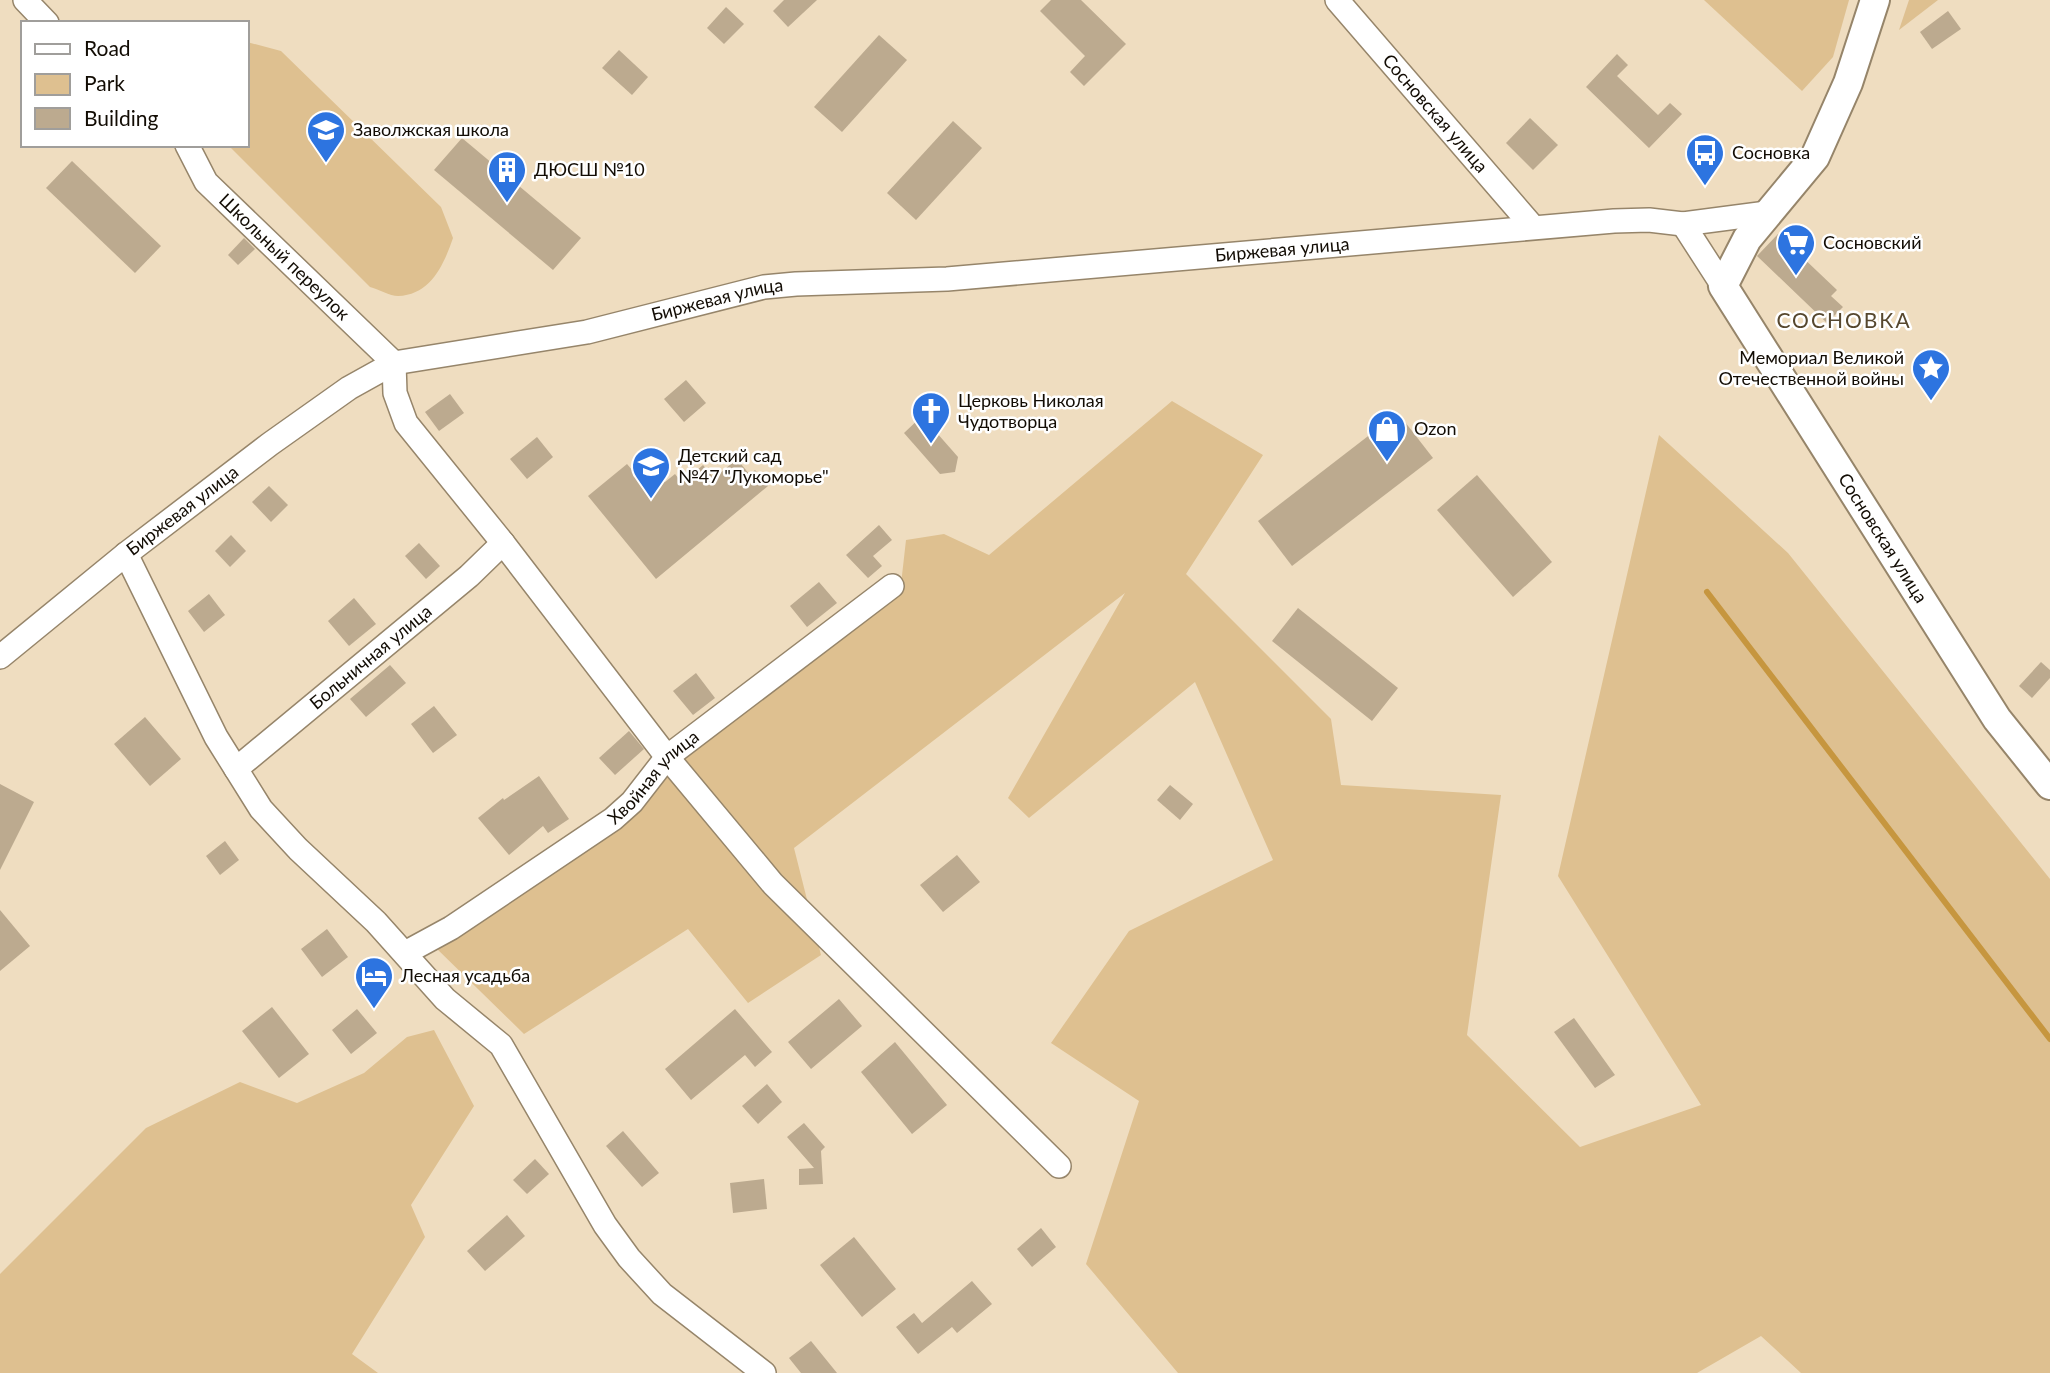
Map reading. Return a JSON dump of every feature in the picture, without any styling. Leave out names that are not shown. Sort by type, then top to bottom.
[{"type":"street","points":[[25,0],[45,21]]},
{"type":"street","name":"Сосновская улица","points":[[1337,0],[1533,227]]},
{"type":"street","points":[[1723,286],[1747,239],[1798,180],[1831,126],[1875,0]]},
{"type":"street","name":"Школьный переулок","points":[[188,147],[206,182],[394,363]]},
{"type":"street","name":"Биржевая улица","points":[[1,655],[126,554],[270,444],[349,388],[394,363],[587,331],[786,285],[947,279],[1533,227],[1649,220],[1683,224],[1767,213]]},
{"type":"street","points":[[1683,224],[1723,286]]},
{"type":"street","name":"Сосновская улица","points":[[1723,286],[1997,719],[2050,785]]},
{"type":"street","points":[[394,363],[395,393],[406,423],[503,542],[667,757],[773,884],[1059,1166]]},
{"type":"street","name":"Больничная улица","points":[[236,769],[469,576],[503,542]]},
{"type":"street","points":[[126,554],[216,737],[261,808],[298,849],[351,897],[405,953],[445,999],[501,1045],[605,1225],[629,1258],[662,1294],[764,1373]]},
{"type":"street","name":"Хвойная улица","points":[[405,953],[451,928],[613,819],[632,802],[667,757],[892,586]]},
{"type":"green space","points":[[1704,0],[1849,0],[1833,57],[1802,91]]},
{"type":"green space","points":[[1909,0],[1938,0],[1899,30]]},
{"type":"green space","points":[[248,42],[281,51],[441,207],[453,238],[440,268],[428,284],[409,294],[398,296],[370,287],[230,147],[248,147]]},
{"type":"green space","points":[[1172,401],[1263,455],[1186,574],[1331,719],[1341,785],[1501,795],[1467,1035],[1580,1147],[1701,1105],[1558,876],[1659,435],[1788,553],[2050,879],[2050,1373],[1801,1373],[1761,1336],[1697,1373],[1178,1373],[1086,1264],[1139,1101],[1051,1043],[1129,931],[1273,860],[1195,682],[1029,818],[1008,798],[1125,593],[794,848],[821,955],[748,1003],[688,929],[524,1034],[435,947],[623,827],[701,740],[900,593],[906,540],[944,534],[989,555]]},
{"type":"green space","points":[[434,1030],[474,1106],[411,1205],[425,1237],[352,1354],[378,1373],[0,1373],[0,1274],[146,1128],[240,1082],[297,1103],[364,1073],[407,1037]]},
{"type":"building","points":[[784,0],[817,0],[788,27],[773,11]]},
{"type":"building","points":[[1051,0],[1081,0],[1126,44],[1084,86],[1070,72],[1085,56],[1040,11]]},
{"type":"building","points":[[726,7],[744,24],[724,44],[707,28]]},
{"type":"building","points":[[1948,11],[1961,29],[1932,49],[1920,32]]},
{"type":"building","points":[[879,35],[907,60],[842,132],[814,107]]},
{"type":"building","points":[[619,50],[648,77],[632,95],[602,68]]},
{"type":"building","points":[[1617,54],[1628,65],[1617,76],[1658,115],[1670,103],[1682,114],[1649,148],[1586,87]]},
{"type":"building","points":[[1530,118],[1558,145],[1533,170],[1506,143]]},
{"type":"building","points":[[953,121],[982,148],[916,220],[887,193]]},
{"type":"building","name":"ДЮСШ №10","points":[[462,138],[581,238],[553,270],[434,170]]},
{"type":"building","points":[[72,161],[161,246],[135,273],[46,188]]},
{"type":"building","points":[[1778,234],[1837,290],[1831,296],[1843,307],[1827,323],[1757,256]]},
{"type":"building","points":[[244,238],[255,249],[238,265],[228,255]]},
{"type":"building","points":[[686,380],[706,403],[684,422],[664,399]]},
{"type":"building","points":[[450,394],[464,413],[439,431],[425,412]]},
{"type":"building","points":[[1398,413],[1433,458],[1292,566],[1258,521]]},
{"type":"building","name":"Церковь Николая Чудотворца","points":[[922,416],[958,457],[955,472],[940,474],[904,433]]},
{"type":"building","points":[[537,437],[553,457],[527,479],[510,459]]},
{"type":"building","points":[[737,459],[750,475],[755,470],[768,486],[656,579],[588,496],[627,464],[638,477],[652,465],[665,482],[675,474],[682,483],[703,465],[714,478]]},
{"type":"building","points":[[1477,475],[1552,562],[1513,597],[1437,510]]},
{"type":"building","points":[[269,486],[288,505],[271,522],[252,502]]},
{"type":"building","points":[[879,525],[892,540],[873,556],[882,566],[868,578],[846,555]]},
{"type":"building","points":[[231,535],[246,551],[230,567],[215,551]]},
{"type":"building","points":[[419,543],[440,566],[426,579],[405,556]]},
{"type":"building","points":[[819,582],[837,603],[807,627],[790,606]]},
{"type":"building","points":[[209,594],[225,615],[204,632],[188,611]]},
{"type":"building","points":[[354,598],[376,624],[349,646],[328,621]]},
{"type":"building","points":[[1298,608],[1398,688],[1372,721],[1272,641]]},
{"type":"building","points":[[2041,662],[2050,670],[2050,678],[2032,698],[2019,686]]},
{"type":"building","points":[[390,665],[406,683],[366,717],[350,699]]},
{"type":"building","points":[[696,673],[715,698],[693,715],[673,691]]},
{"type":"building","points":[[434,706],[457,735],[433,753],[411,724]]},
{"type":"building","points":[[145,717],[181,759],[150,786],[114,744]]},
{"type":"building","points":[[629,731],[644,749],[615,775],[599,758]]},
{"type":"building","points":[[539,776],[569,819],[548,833],[543,826],[509,855],[478,818],[503,798],[504,800]]},
{"type":"building","points":[[0,784],[34,802],[0,870]]},
{"type":"building","points":[[1170,785],[1193,804],[1180,820],[1157,800]]},
{"type":"building","points":[[225,841],[239,860],[220,875],[206,856]]},
{"type":"building","points":[[957,855],[980,882],[943,912],[920,885]]},
{"type":"building","points":[[0,910],[30,946],[0,971]]},
{"type":"building","points":[[327,929],[348,957],[322,977],[301,949]]},
{"type":"building","points":[[839,999],[862,1026],[811,1069],[788,1042]]},
{"type":"building","points":[[272,1007],[309,1054],[279,1078],[242,1031]]},
{"type":"building","points":[[357,1009],[377,1033],[351,1054],[332,1030]]},
{"type":"building","points":[[735,1009],[772,1052],[755,1067],[745,1055],[691,1100],[665,1069]]},
{"type":"building","points":[[1574,1018],[1615,1075],[1595,1088],[1554,1032]]},
{"type":"building","points":[[895,1042],[947,1105],[912,1134],[861,1072]]},
{"type":"building","points":[[767,1084],[782,1102],[758,1124],[742,1106]]},
{"type":"building","points":[[804,1123],[825,1147],[821,1151],[823,1184],[799,1185],[799,1169],[814,1168],[787,1137]]},
{"type":"building","points":[[623,1131],[659,1173],[642,1187],[606,1146]]},
{"type":"building","points":[[535,1159],[549,1174],[527,1194],[513,1180]]},
{"type":"building","points":[[764,1179],[767,1209],[733,1213],[730,1183]]},
{"type":"building","points":[[507,1215],[525,1236],[485,1271],[467,1251]]},
{"type":"building","points":[[1041,1228],[1056,1247],[1032,1267],[1017,1249]]},
{"type":"building","points":[[854,1237],[896,1289],[862,1317],[820,1265]]},
{"type":"building","points":[[972,1281],[992,1304],[957,1333],[952,1327],[918,1354],[896,1327],[914,1313],[922,1323]]},
{"type":"building","points":[[811,1341],[837,1373],[801,1373],[789,1358]]},
{"type":"waterway","points":[[1707,592],[2050,1039]]},
{"type":"place","name":"Заволжская школа","points":[[326,164]]},
{"type":"place","name":"Сосновка","points":[[1705,187]]},
{"type":"place","name":"ДЮСШ №10","points":[[507,204]]},
{"type":"place","name":"Сосновский","points":[[1796,277]]},
{"type":"place","name":"Мемориал Великой Отечественной войны","points":[[1931,402]]},
{"type":"place","name":"Церковь Николая Чудотворца","points":[[931,445]]},
{"type":"place","name":"Ozon","points":[[1387,463]]},
{"type":"place","name":"Детский сад №47 \"Лукоморье\"","points":[[651,500]]},
{"type":"place","name":"Лесная усадьба","points":[[374,1010]]},
{"type":"district","name":"СОСНОВКА","points":[[1844,321]]}]
